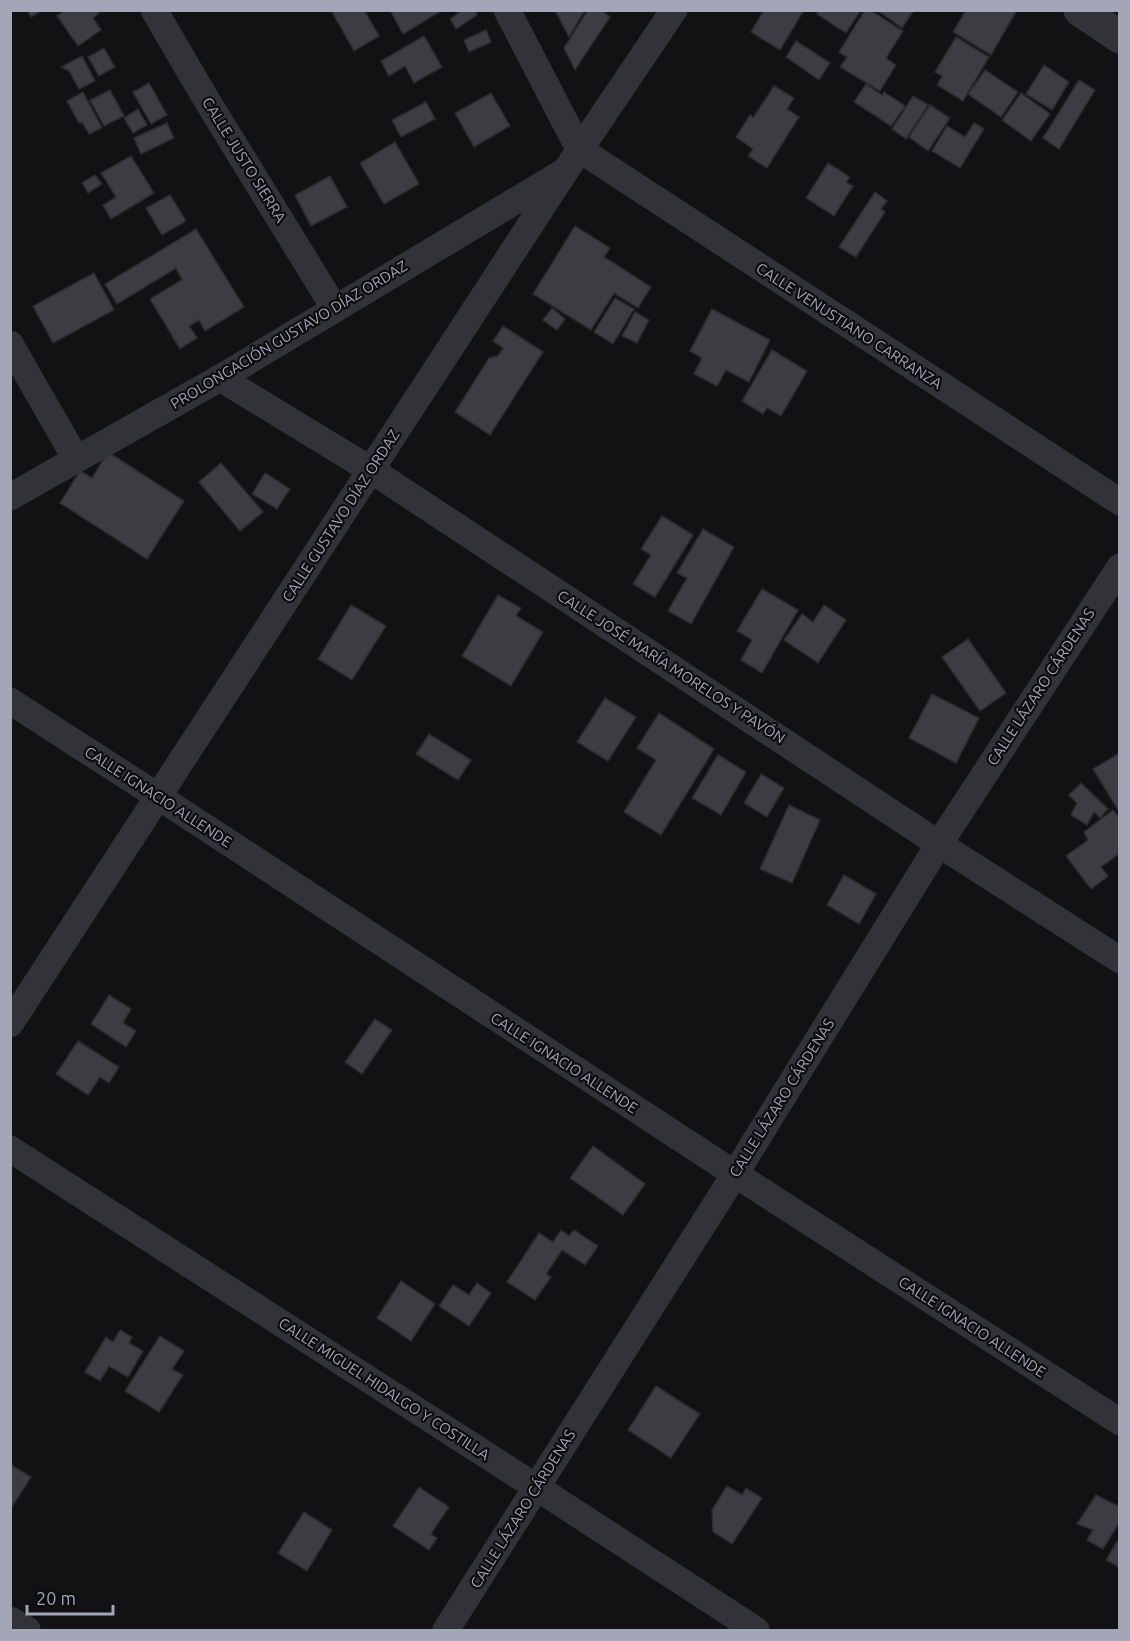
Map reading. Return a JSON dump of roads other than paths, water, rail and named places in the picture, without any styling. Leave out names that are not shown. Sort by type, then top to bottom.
[{"type":"street","name":"CALLE JUSTO SIERRA","points":[[154,10],[335,309]]},
{"type":"street","points":[[507,10],[573,160]]},
{"type":"street","name":"CALLE GUSTAVO DÍAZ ORDAZ","points":[[10,1024],[573,160],[674,10]]},
{"type":"street","points":[[1080,10],[1119,37]]},
{"type":"street","name":"PROLONGACIÓN GUSTAVO DÍAZ ORDAZ","points":[[10,497],[220,378],[573,160]]},
{"type":"street","name":"CALLE VENUSTIANO CARRANZA","points":[[573,160],[1119,502]]},
{"type":"street","points":[[10,344],[76,459]]},
{"type":"street","name":"CALLE JOSÉ MARÍA MORELOS Y PAVÓN","points":[[220,378],[371,470],[1119,960]]},
{"type":"street","name":"CALLE LÁZARO CÁRDENAS","points":[[446,1630],[735,1174],[939,844],[1119,567]]},
{"type":"street","name":"CALLE IGNACIO ALLENDE","points":[[10,701],[1119,1422]]},
{"type":"street","name":"CALLE MIGUEL HIDALGO Y COSTILLA","points":[[10,1149],[756,1630]]},
{"type":"street","points":[[10,1620],[27,1630]]}]
